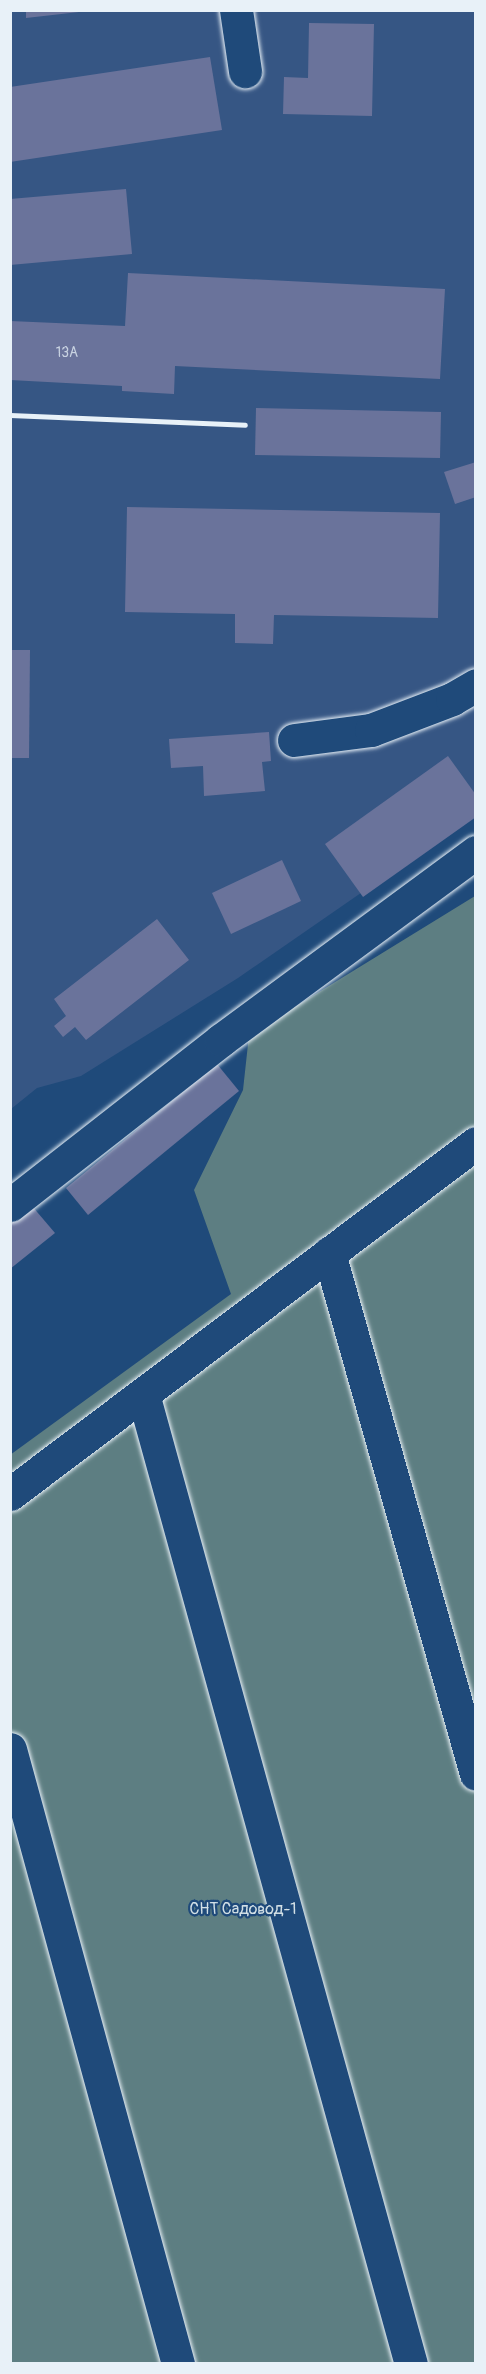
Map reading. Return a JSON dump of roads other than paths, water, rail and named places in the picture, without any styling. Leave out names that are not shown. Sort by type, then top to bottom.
[{"type":"street","points":[[236,10],[245,71]]},
{"type":"street","points":[[294,740],[371,730],[452,699],[476,685]]},
{"type":"street","points":[[10,1205],[212,1047],[476,852]]},
{"type":"street","points":[[10,1494],[476,1143]]},
{"type":"street","points":[[329,1253],[476,1774]]},
{"type":"street","points":[[143,1394],[411,2364]]},
{"type":"street","points":[[10,1749],[178,2364]]},
{"type":"railway","points":[[10,415],[245,425]]},
{"type":"park label","name":"СНТ Садовод-1","points":[[243,1909]]}]
